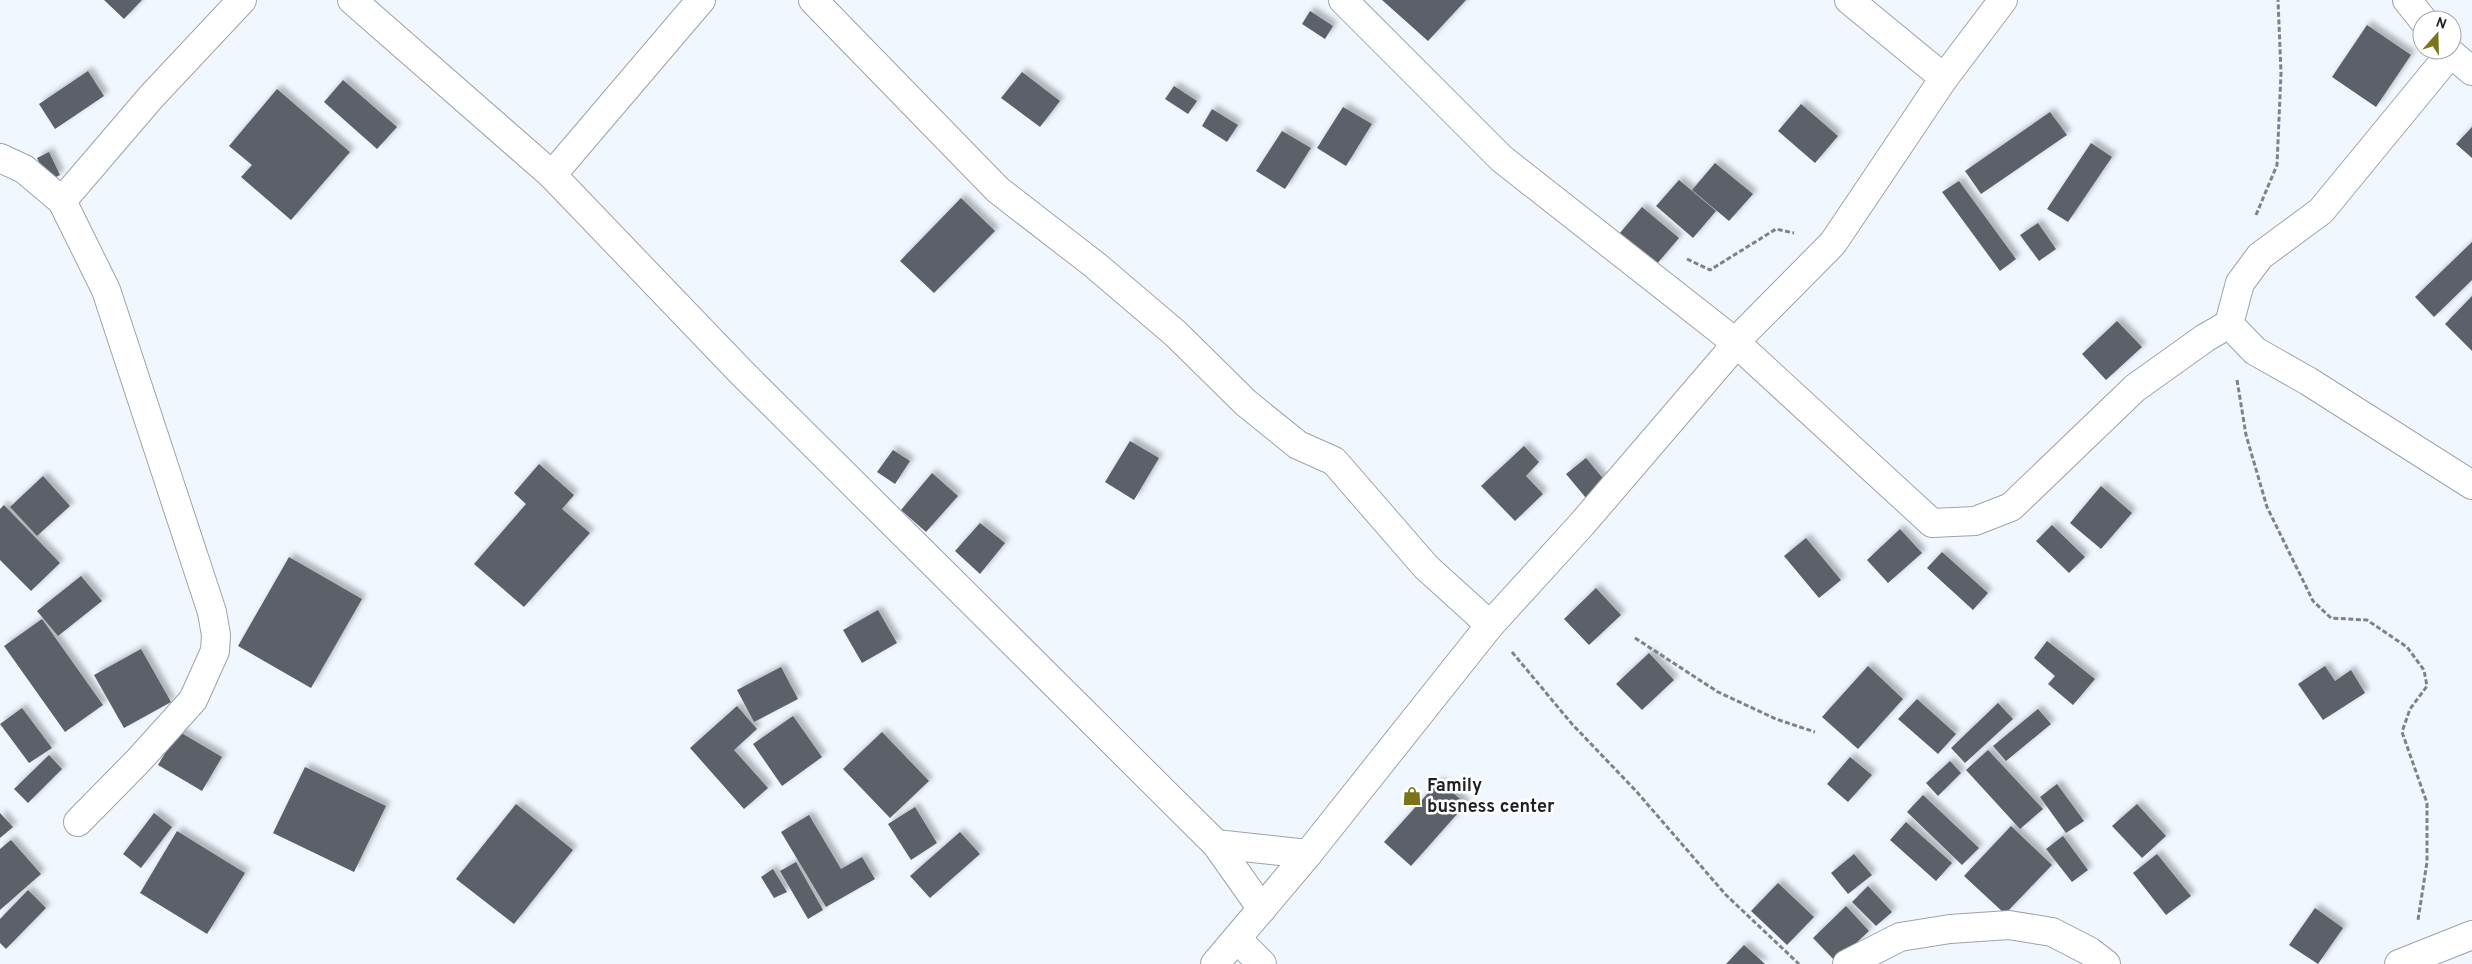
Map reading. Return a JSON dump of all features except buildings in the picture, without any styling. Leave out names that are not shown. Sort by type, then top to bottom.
[{"type":"street","points":[[62,201],[164,83],[242,0]]},
{"type":"street","points":[[352,0],[552,175],[741,372],[1216,844],[1262,909]]},
{"type":"street","points":[[552,175],[702,0]]},
{"type":"street","points":[[813,0],[998,190],[1095,265],[1169,328],[1253,409],[1298,445],[1334,461],[1426,567],[1490,625]]},
{"type":"street","points":[[1343,0],[1502,159],[1735,342],[1932,523],[1975,521],[2011,507],[2135,388],[2205,338],[2229,324],[2240,284],[2260,256],[2321,211],[2442,60]]},
{"type":"street","points":[[1849,0],[1944,78]]},
{"type":"street","points":[[1215,964],[1308,854],[1490,625],[1582,524],[1726,356],[1735,342],[1833,242],[1944,78],[2003,0]]},
{"type":"street","points":[[2407,0],[2415,10]]},
{"type":"street","points":[[2458,60],[2472,71]]},
{"type":"street","points":[[0,158],[24,169],[62,201],[106,290],[212,612],[216,635],[215,651],[193,700],[138,761],[78,822]]},
{"type":"street","points":[[2229,324],[2255,352],[2308,380],[2472,485]]},
{"type":"street","points":[[1216,844],[1308,854]]},
{"type":"street","points":[[1847,964],[1900,937],[1950,929],[2009,925],[2052,932],[2089,951],[2106,964]]},
{"type":"street","points":[[2399,964],[2472,935]]},
{"type":"street","points":[[1237,939],[1262,964]]},
{"type":"path","points":[[2254,220],[2277,165],[2281,73],[2278,0]]},
{"type":"path","points":[[1649,274],[1683,257],[1710,270],[1776,229],[1833,242]]},
{"type":"path","points":[[2205,338],[2237,380],[2246,435],[2267,508],[2313,601],[2331,618],[2367,620],[2407,647],[2424,670],[2426,686],[2410,709],[2402,732],[2426,803],[2427,862],[2417,927]]},
{"type":"path","points":[[1490,625],[1572,724],[1636,792],[1726,895],[1799,964]]},
{"type":"path","points":[[1636,638],[1718,692],[1776,719],[1815,732]]},
{"type":"place","name":"Family busness center","points":[[1412,796]]}]
